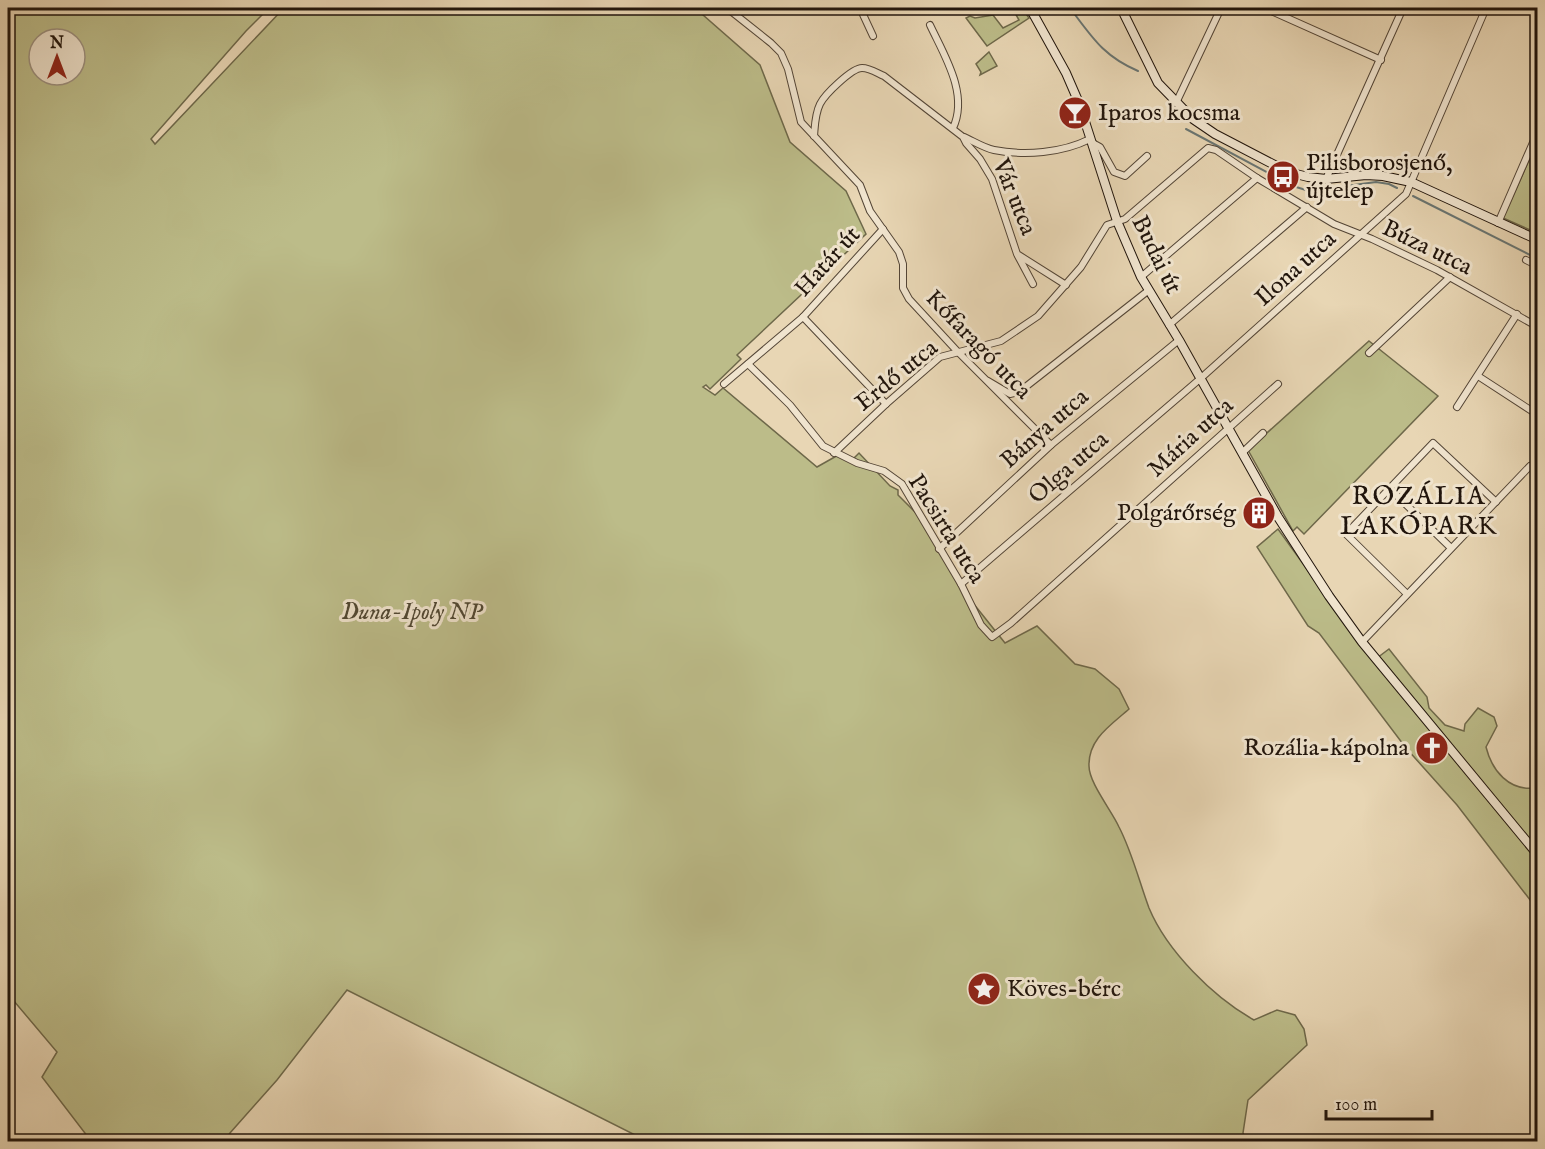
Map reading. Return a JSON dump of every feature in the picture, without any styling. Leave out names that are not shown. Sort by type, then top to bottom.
[{"type":"street","name":"Határ út","points":[[724,384],[803,317],[883,229],[870,211],[859,182],[800,120],[788,69],[781,53],[727,8]]},
{"type":"street","points":[[860,8],[873,36]]},
{"type":"street","name":"Budai út","points":[[1030,8],[1079,103],[1117,221],[1141,277],[1179,340],[1272,507],[1329,596],[1362,642],[1538,855]]},
{"type":"street","points":[[1121,8],[1152,74],[1176,103],[1215,134],[1278,166],[1308,177],[1326,179],[1366,175],[1411,182],[1538,240]]},
{"type":"street","points":[[1176,103],[1221,8]]},
{"type":"street","points":[[1326,179],[1403,8]]},
{"type":"street","name":"Ilona utca","points":[[1200,378],[1406,194],[1486,8]]},
{"type":"street","points":[[1267,9],[1381,60]]},
{"type":"street","points":[[930,25],[953,74],[956,87],[957,118],[952,128]]},
{"type":"street","name":"Vár utca","points":[[814,136],[821,102],[850,72],[861,68],[884,76],[963,136],[980,159],[992,179],[1017,254],[1033,284]]},
{"type":"street","points":[[1498,223],[1538,131]]},
{"type":"street","points":[[963,136],[992,150],[1031,152],[1063,149],[1090,140],[1100,147],[1114,172],[1125,176],[1147,156]]},
{"type":"street","name":"Erdő utca","points":[[834,453],[938,359],[957,351],[1001,341],[1038,316],[1081,267],[1107,225],[1125,219],[1208,148]]},
{"type":"street","name":"Búza utca","points":[[1208,148],[1216,150],[1257,178],[1334,224],[1372,239],[1450,278],[1538,327]]},
{"type":"street","points":[[1141,277],[1257,178]]},
{"type":"street","points":[[1169,325],[1307,207]]},
{"type":"street","name":"Kőfaragó utca","points":[[883,229],[898,249],[901,257],[903,285],[908,297],[985,380],[1051,445]]},
{"type":"street","name":"Vár utca","points":[[1017,254],[1066,285]]},
{"type":"street","points":[[1526,260],[1538,266]]},
{"type":"street","points":[[1369,353],[1450,278]]},
{"type":"street","points":[[985,380],[993,382],[1010,394],[1019,392],[1149,290]]},
{"type":"street","points":[[1457,406],[1517,314]]},
{"type":"street","points":[[803,317],[886,404]]},
{"type":"street","name":"Bánya utca","points":[[939,549],[1051,445],[1179,340]]},
{"type":"street","name":"Pacsirta utca","points":[[748,364],[790,405],[823,446],[857,463],[884,471],[902,483],[961,584],[981,624],[992,637]]},
{"type":"street","points":[[1478,376],[1538,415]]},
{"type":"street","name":"Olga utca","points":[[961,584],[1200,378]]},
{"type":"street","name":"Mária utca","points":[[992,637],[1011,623],[1278,384]]},
{"type":"street","points":[[1242,453],[1263,433]]},
{"type":"street","points":[[1407,594],[1346,534],[1433,443],[1496,502]]},
{"type":"street","points":[[1362,642],[1530,466]]},
{"type":"street","points":[[1390,489],[1451,549]]},
{"type":"green space","name":"Duna-Ipoly NP","points":[[8,8],[269,8],[151,139],[155,144],[284,8],[695,8],[760,65],[790,142],[846,191],[866,234],[737,355],[741,359],[710,389],[706,385],[703,387],[715,395],[723,388],[817,467],[840,454],[850,462],[859,453],[890,486],[898,490],[898,495],[917,514],[965,593],[1005,643],[1037,626],[1075,664],[1095,669],[1119,689],[1129,709],[1096,740],[1090,756],[1090,773],[1124,837],[1149,908],[1157,924],[1193,972],[1223,999],[1254,1020],[1277,1010],[1295,1015],[1304,1029],[1307,1045],[1248,1100],[1243,1133],[1247,1141],[647,1141],[347,990],[277,1080],[225,1141],[91,1141],[42,1077],[57,1052],[8,994]]},
{"type":"green space","points":[[1012,8],[1022,8],[1029,18],[987,46],[966,18],[993,15],[1003,28],[1019,20]]},
{"type":"green space","points":[[989,52],[997,66],[980,75],[981,72],[976,64]]},
{"type":"green space","points":[[1537,142],[1537,233],[1503,218]]},
{"type":"green space","points":[[1369,341],[1438,396],[1304,534],[1297,527],[1293,531],[1248,450]]},
{"type":"green space","points":[[1278,529],[1373,661],[1389,649],[1427,697],[1429,708],[1445,725],[1464,731],[1465,724],[1478,708],[1494,717],[1497,726],[1486,747],[1497,771],[1510,783],[1535,788],[1537,800],[1531,808],[1537,815],[1537,909],[1457,805],[1406,748],[1319,633],[1308,626],[1257,547]]},
{"type":"waterway","points":[[1070,8],[1092,37],[1107,52],[1138,71]]},
{"type":"waterway","points":[[1186,129],[1293,186],[1309,191],[1376,182],[1397,188]]},
{"type":"waterway","points":[[1413,196],[1538,259]]},
{"type":"place","name":"Iparos kocsma","points":[[1075,113]]},
{"type":"place","name":"Pilisborosjenő, újtelep","points":[[1283,177]]},
{"type":"place","name":"Polgárőrség","points":[[1259,513]]},
{"type":"place","name":"Rozália-kápolna","points":[[1432,748]]},
{"type":"place","name":"Köves-bérc","points":[[984,989]]},
{"type":"district","name":"ROZÁLIA LAKÓPARK","points":[[1419,511]]}]
